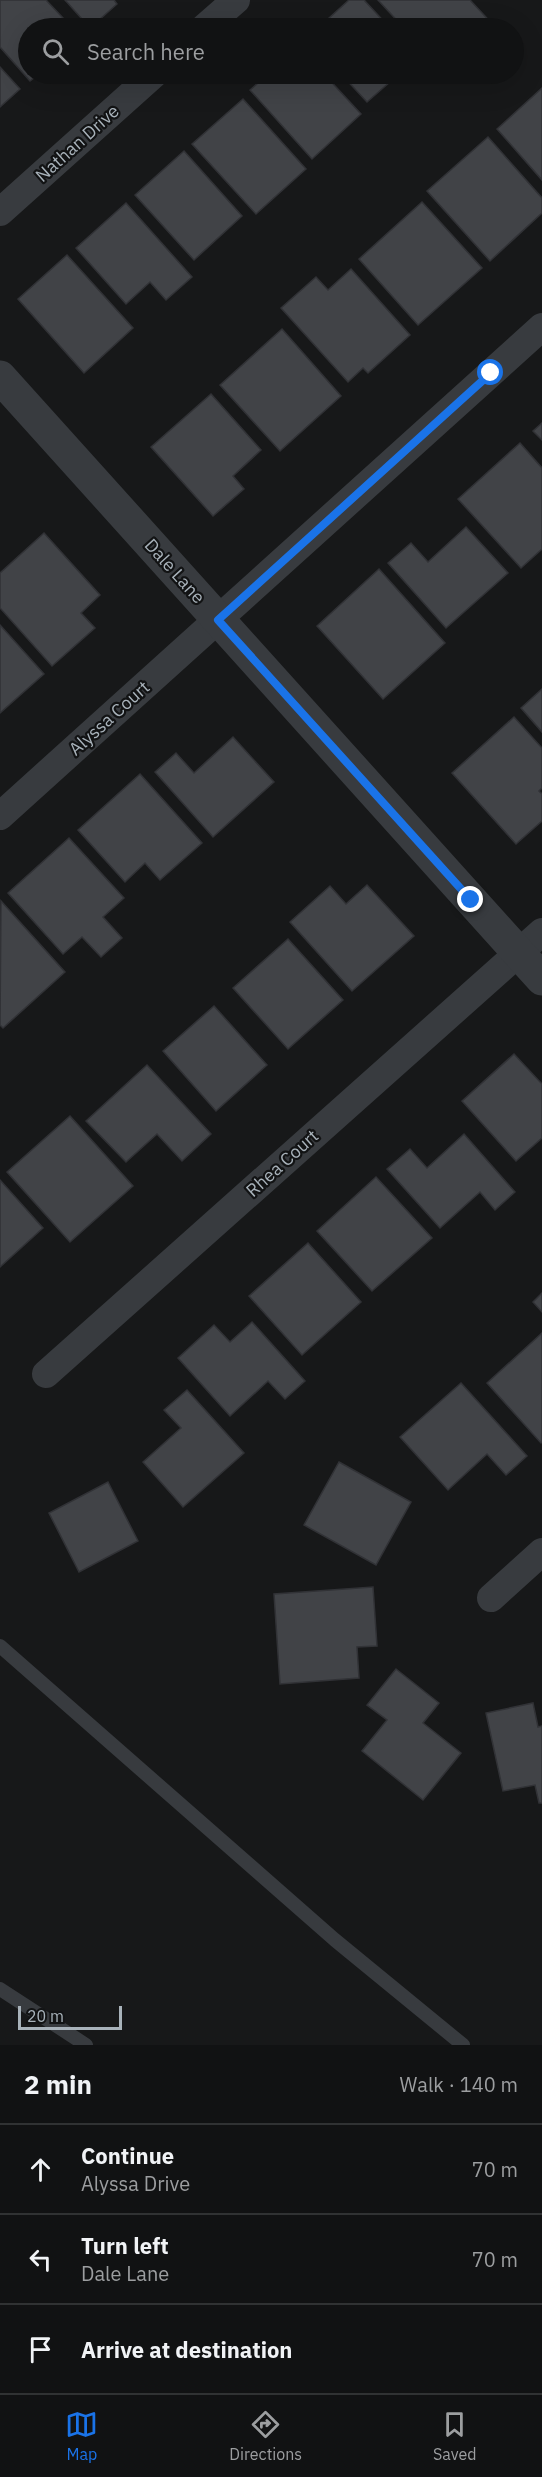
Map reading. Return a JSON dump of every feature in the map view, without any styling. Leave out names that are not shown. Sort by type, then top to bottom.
[{"type":"street","points":[[215,18],[236,0]]},
{"type":"street","name":"Nathan Drive","points":[[0,212],[143,84]]},
{"type":"street","name":"Alyssa Court","points":[[0,816],[542,327]]},
{"type":"street","name":"Dale Lane","points":[[0,377],[218,620],[530,942],[542,979]]},
{"type":"street","name":"Rhea Court","points":[[46,1374],[530,942]]},
{"type":"street","points":[[491,1598],[542,1552]]},
{"type":"lane","points":[[0,1646],[335,1940],[463,2045]]},
{"type":"lane","points":[[0,1989],[86,2045]]},
{"type":"building","points":[[0,0],[46,0],[63,18],[18,18],[18,67],[0,47]]},
{"type":"building","points":[[65,0],[114,0],[117,4],[101,18],[81,18]]},
{"type":"building","points":[[349,0],[364,0],[381,18],[329,18]]},
{"type":"building","points":[[378,0],[470,0],[487,18],[395,18]]},
{"type":"building","points":[[0,67],[20,89],[0,107]]},
{"type":"building","points":[[257,84],[333,84],[361,114],[312,159],[250,90]]},
{"type":"building","points":[[350,84],[388,84],[367,102]]},
{"type":"building","points":[[542,88],[542,180],[497,129]]},
{"type":"building","points":[[243,99],[306,169],[256,214],[192,144]]},
{"type":"building","points":[[488,137],[542,198],[542,213],[490,261],[427,191]]},
{"type":"building","points":[[184,151],[242,216],[194,260],[135,195]]},
{"type":"building","points":[[422,202],[482,268],[418,325],[359,259]]},
{"type":"building","points":[[126,203],[192,277],[166,300],[150,282],[126,304],[76,248]]},
{"type":"building","points":[[67,255],[133,328],[84,373],[18,299]]},
{"type":"building","points":[[351,269],[410,335],[368,373],[363,368],[348,382],[281,308],[316,277],[328,290]]},
{"type":"building","points":[[282,329],[341,396],[280,451],[220,385]]},
{"type":"building","points":[[211,394],[261,450],[233,476],[244,489],[213,516],[151,447]]},
{"type":"building","points":[[542,423],[542,440],[533,431]]},
{"type":"building","points":[[520,443],[542,468],[542,549],[521,568],[458,499]]},
{"type":"building","points":[[466,527],[508,573],[446,628],[388,563],[411,543],[428,562]]},
{"type":"building","points":[[44,533],[100,595],[81,613],[95,628],[52,666],[0,608],[0,573]]},
{"type":"building","points":[[379,569],[445,643],[383,699],[317,626]]},
{"type":"building","points":[[0,625],[44,674],[0,713]]},
{"type":"building","points":[[542,689],[542,732],[521,708]]},
{"type":"building","points":[[514,717],[542,748],[542,788],[539,791],[542,794],[542,821],[516,844],[452,773]]},
{"type":"building","points":[[233,737],[274,782],[213,837],[155,772],[176,753],[194,773]]},
{"type":"building","points":[[140,774],[202,843],[160,880],[145,863],[125,882],[78,830]]},
{"type":"building","points":[[69,838],[124,898],[103,917],[122,938],[101,957],[82,937],[63,954],[8,893]]},
{"type":"building","points":[[367,885],[414,936],[352,991],[290,922],[330,886],[346,904]]},
{"type":"building","points":[[1,901],[65,972],[3,1028],[0,1025]]},
{"type":"building","points":[[288,939],[343,1000],[288,1049],[233,988]]},
{"type":"building","points":[[214,1006],[267,1065],[216,1111],[163,1051]]},
{"type":"building","points":[[514,1054],[542,1084],[542,1138],[516,1161],[462,1101]]},
{"type":"building","points":[[147,1065],[211,1134],[182,1161],[157,1134],[126,1162],[86,1121]]},
{"type":"building","points":[[70,1116],[133,1186],[70,1242],[7,1172]]},
{"type":"building","points":[[464,1134],[515,1192],[495,1210],[480,1192],[440,1228],[387,1169],[410,1149],[427,1168]]},
{"type":"building","points":[[376,1177],[432,1238],[372,1291],[317,1231]]},
{"type":"building","points":[[0,1180],[43,1228],[0,1267]]},
{"type":"building","points":[[308,1243],[361,1302],[302,1355],[249,1296]]},
{"type":"building","points":[[542,1293],[542,1312],[533,1302]]},
{"type":"building","points":[[252,1322],[305,1381],[285,1399],[268,1381],[230,1416],[178,1358],[214,1325],[230,1342]]},
{"type":"building","points":[[542,1333],[542,1442],[541,1443],[487,1383]]},
{"type":"building","points":[[461,1383],[527,1456],[506,1475],[487,1454],[448,1490],[400,1437]]},
{"type":"building","points":[[187,1390],[244,1453],[183,1507],[143,1462],[181,1428],[164,1410]]},
{"type":"building","points":[[339,1462],[411,1502],[376,1565],[304,1525]]},
{"type":"building","points":[[108,1482],[138,1541],[79,1572],[49,1513]]},
{"type":"building","points":[[373,1587],[377,1646],[357,1647],[359,1678],[280,1684],[274,1594]]},
{"type":"building","points":[[396,1669],[439,1703],[423,1723],[461,1753],[423,1800],[362,1751],[387,1720],[367,1705]]},
{"type":"building","points":[[533,1703],[538,1727],[542,1726],[542,1803],[539,1803],[535,1785],[503,1791],[486,1713]]},
{"type":"route","points":[[471,900],[218,620],[491,373]]}]
